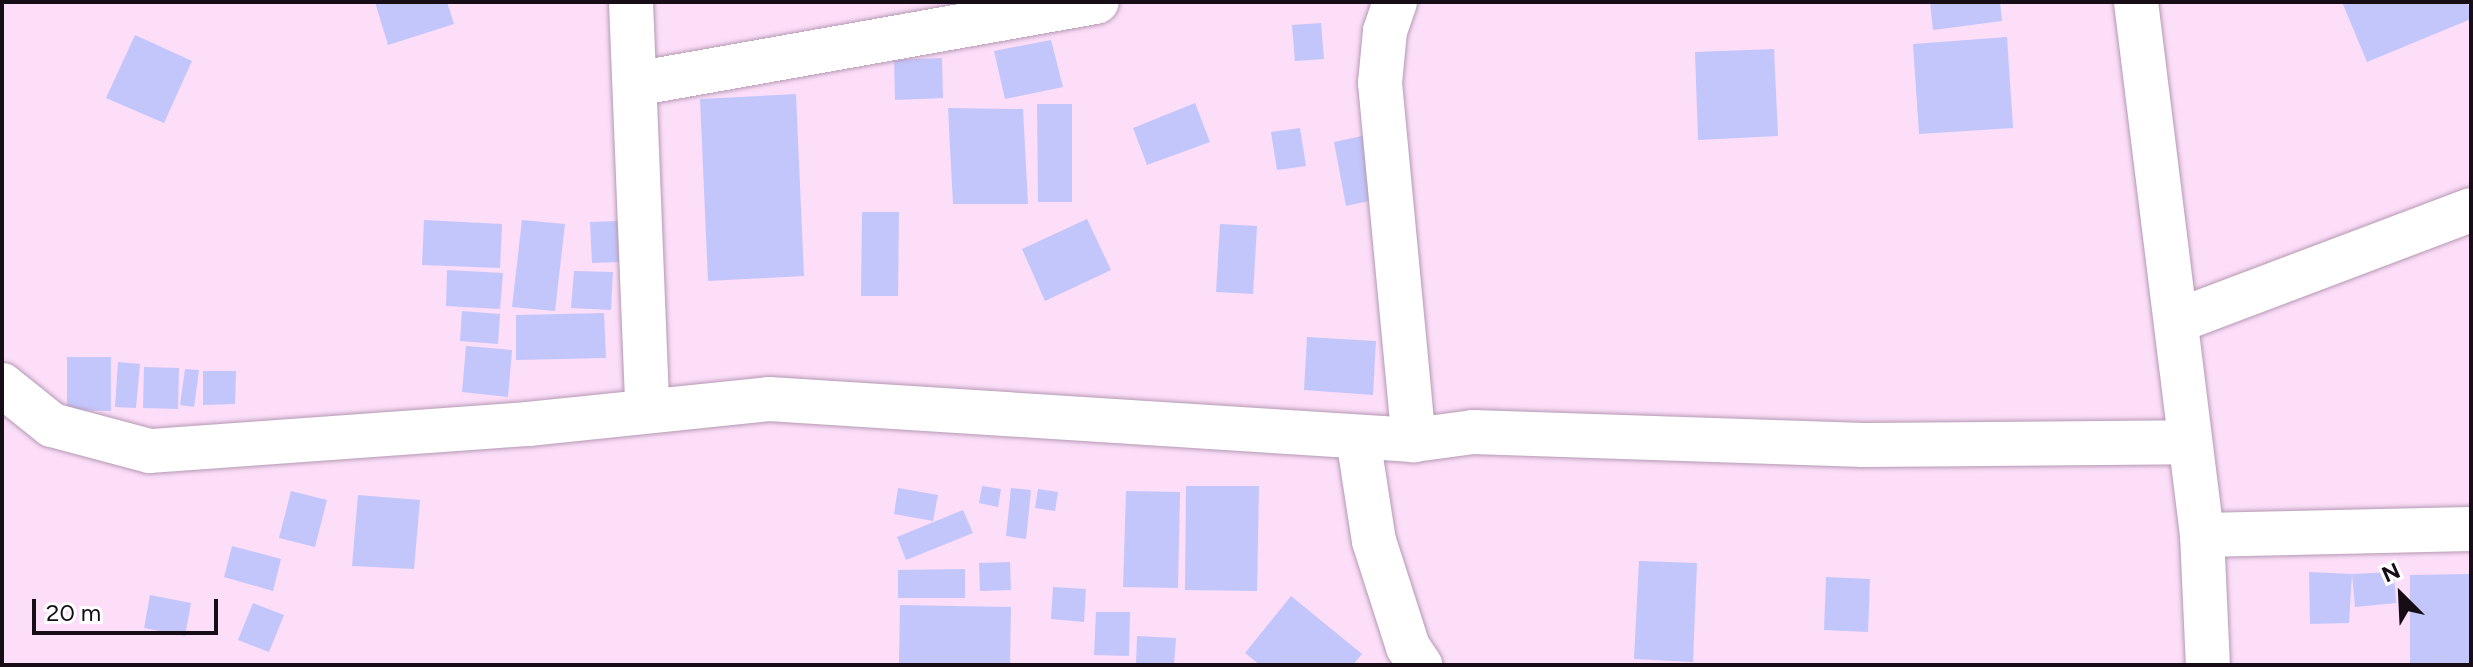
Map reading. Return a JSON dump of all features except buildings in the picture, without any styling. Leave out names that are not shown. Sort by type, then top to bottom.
[{"type":"street","points":[[631,2],[647,409]]},
{"type":"street","points":[[635,84],[1097,2]]},
{"type":"street","points":[[1395,2],[1385,31],[1380,83],[1414,440]]},
{"type":"street","points":[[2136,2],[2177,321],[2188,442],[2202,535],[2208,665]]},
{"type":"street","points":[[2177,321],[2471,210]]},
{"type":"street","points":[[2,385],[52,425],[150,451],[528,424],[647,409],[769,399],[1414,440],[1473,432],[1864,445],[2188,442]]},
{"type":"street","points":[[1358,438],[1374,541],[1408,647],[1420,665]]},
{"type":"street","points":[[2202,535],[2471,529]]}]
